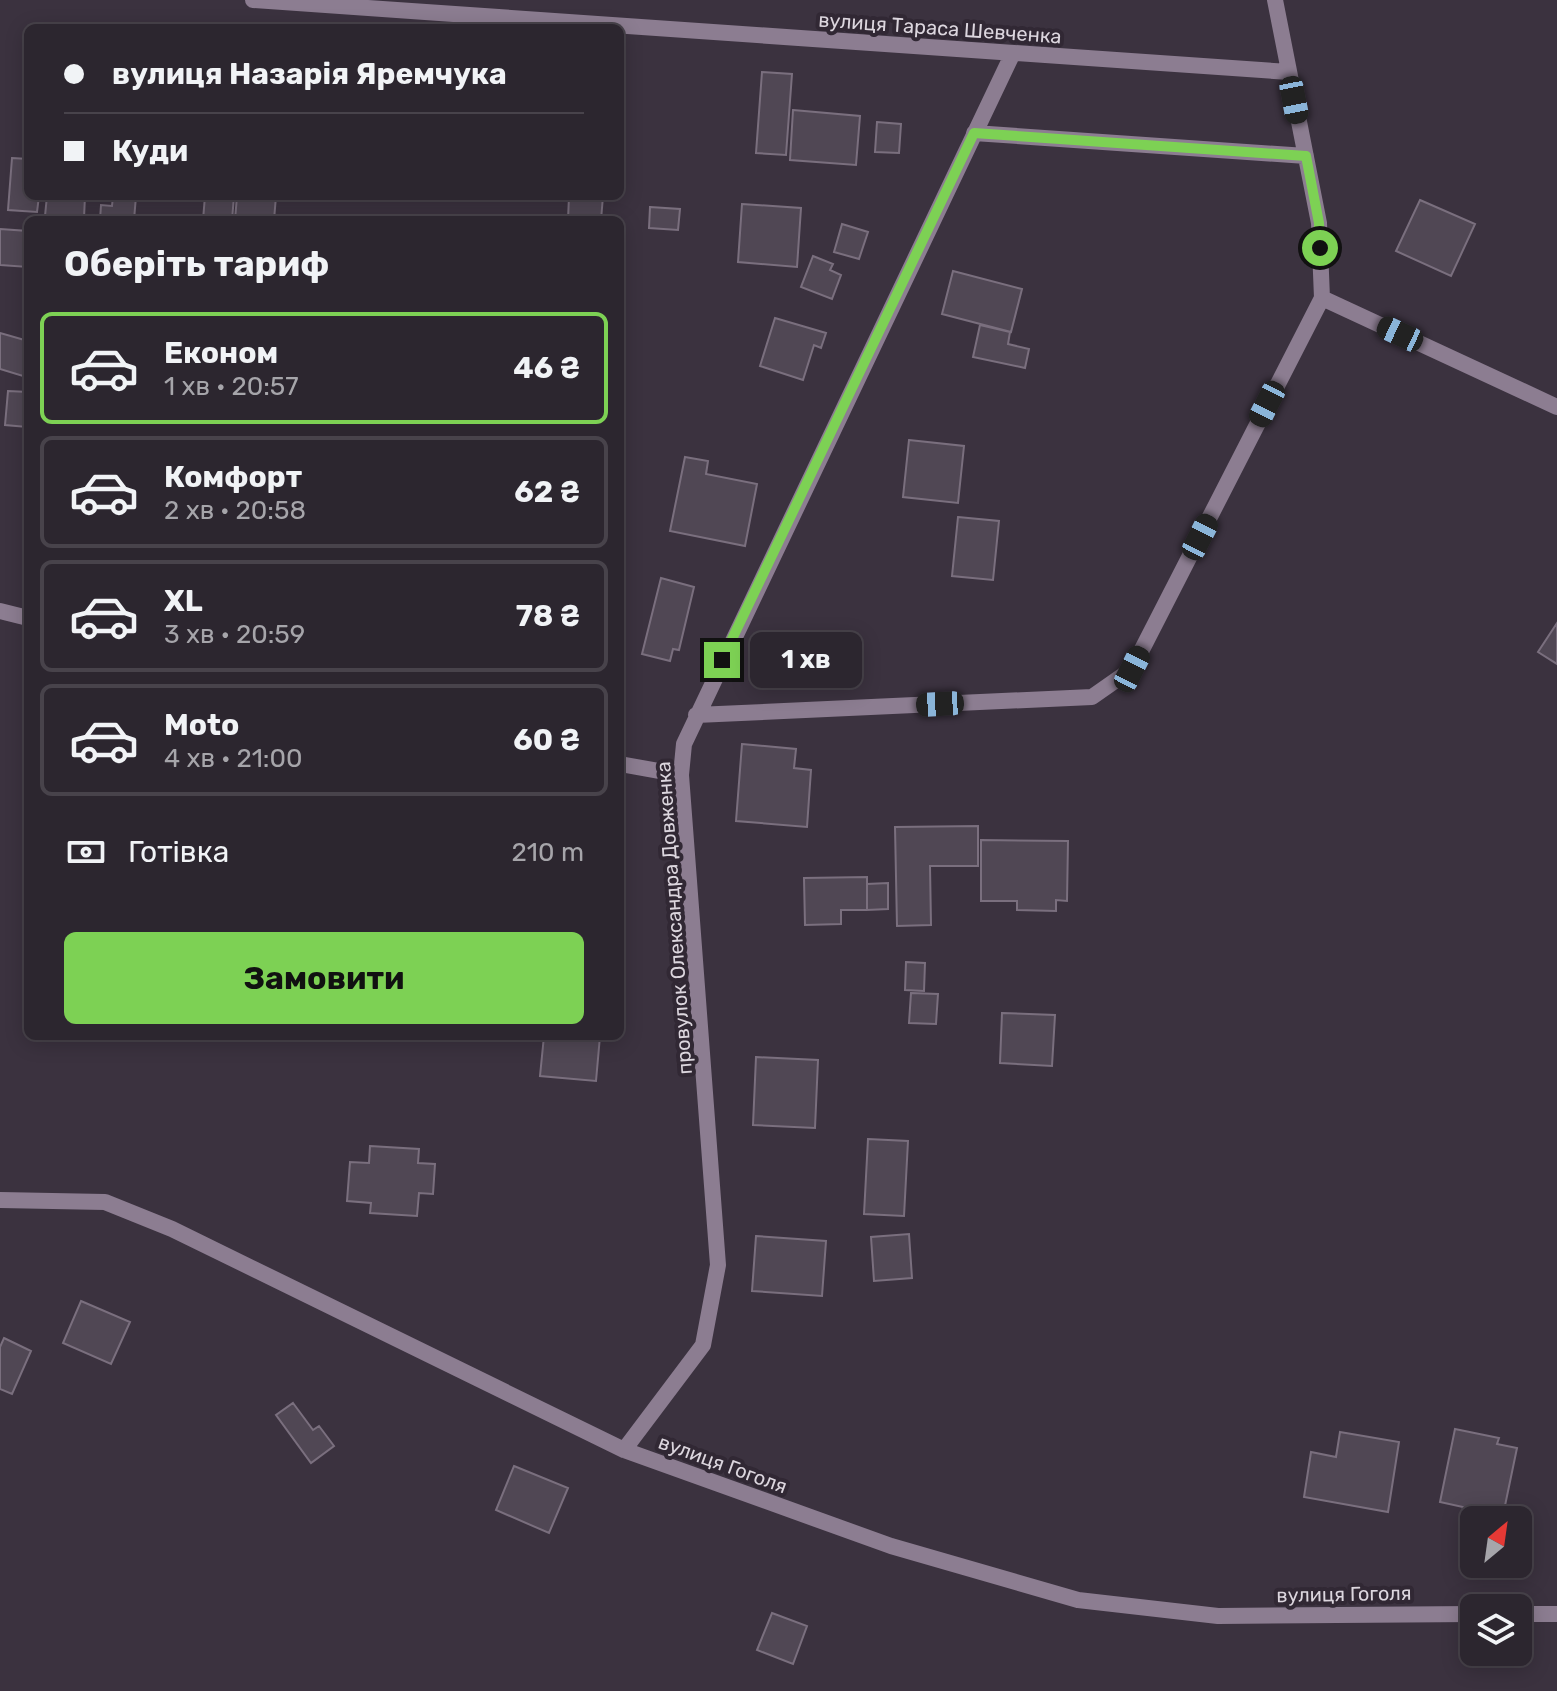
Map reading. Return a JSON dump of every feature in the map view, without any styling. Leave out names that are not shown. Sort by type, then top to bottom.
[{"type":"street","name":"вулиця Тараса Шевченка","points":[[253,0],[597,24]]},
{"type":"street","points":[[696,715],[1092,697],[1132,669],[1322,298],[1319,223],[1275,0]]},
{"type":"street","name":"вулиця Тараса Шевченка","points":[[624,26],[1289,72]]},
{"type":"street","name":"провулок Олександра Довженка","points":[[624,1450],[703,1345],[718,1265],[681,775],[684,744],[1013,53]]},
{"type":"street","points":[[974,133],[1306,156]]},
{"type":"street","points":[[1322,298],[1557,407]]},
{"type":"street","points":[[0,611],[24,617]]},
{"type":"street","points":[[624,765],[681,775]]},
{"type":"street","name":"вулиця Гоголя","points":[[2,1202],[105,1202],[172,1229],[624,1450],[891,1546],[1078,1600],[1218,1616],[1460,1614]]},
{"type":"street","points":[[1532,1614],[1557,1614]]},
{"type":"building","points":[[762,72],[792,74],[786,155],[756,153]]},
{"type":"building","points":[[793,110],[860,116],[856,165],[790,160]]},
{"type":"building","points":[[877,122],[901,124],[899,153],[875,152]]},
{"type":"building","points":[[12,158],[24,159],[24,200],[38,200],[37,212],[8,210]]},
{"type":"building","points":[[47,200],[85,200],[84,216],[45,216]]},
{"type":"building","points":[[113,200],[136,200],[134,216],[100,216],[101,205],[112,206]]},
{"type":"building","points":[[205,200],[234,200],[232,216],[203,216]]},
{"type":"building","points":[[237,200],[276,200],[274,216],[235,216]]},
{"type":"building","points":[[569,200],[603,200],[601,216],[568,216]]},
{"type":"building","points":[[1420,200],[1475,224],[1451,276],[1396,251]]},
{"type":"building","points":[[742,204],[801,208],[797,267],[738,262]]},
{"type":"building","points":[[650,207],[680,209],[678,230],[649,228]]},
{"type":"building","points":[[842,224],[868,232],[859,259],[834,252]]},
{"type":"building","points":[[0,229],[24,231],[24,267],[0,265]]},
{"type":"building","points":[[813,256],[833,264],[830,270],[841,275],[832,299],[801,287]]},
{"type":"building","points":[[953,271],[1022,289],[1011,332],[942,314]]},
{"type":"building","points":[[775,318],[826,333],[821,348],[814,345],[803,380],[760,366]]},
{"type":"building","points":[[980,325],[1010,332],[1008,344],[1029,349],[1025,368],[973,357]]},
{"type":"building","points":[[0,333],[24,340],[23,376],[0,369]]},
{"type":"building","points":[[8,391],[24,392],[24,427],[5,425]]},
{"type":"building","points":[[909,440],[964,446],[958,503],[903,497]]},
{"type":"building","points":[[685,457],[708,461],[706,474],[757,484],[745,546],[670,531]]},
{"type":"building","points":[[958,517],[999,521],[993,580],[952,576]]},
{"type":"building","points":[[661,578],[694,587],[679,650],[673,649],[670,661],[642,654]]},
{"type":"building","points":[[1557,623],[1557,664],[1538,652]]},
{"type":"building","points":[[742,744],[796,749],[794,768],[811,770],[807,827],[736,821]]},
{"type":"building","points":[[978,826],[978,866],[930,866],[931,925],[897,926],[895,827]]},
{"type":"building","points":[[981,840],[1068,841],[1067,901],[1056,900],[1056,911],[1017,910],[1017,901],[981,901]]},
{"type":"building","points":[[867,877],[867,910],[841,910],[841,924],[805,925],[804,878]]},
{"type":"building","points":[[888,883],[888,909],[867,910],[867,884]]},
{"type":"building","points":[[906,962],[925,963],[924,991],[905,990]]},
{"type":"building","points":[[911,993],[938,994],[936,1024],[909,1023]]},
{"type":"building","points":[[1002,1013],[1055,1015],[1052,1066],[1000,1063]]},
{"type":"building","points":[[544,1040],[600,1040],[596,1081],[540,1076]]},
{"type":"building","points":[[756,1057],[818,1060],[815,1128],[753,1125]]},
{"type":"building","points":[[868,1139],[908,1141],[904,1216],[864,1214]]},
{"type":"building","points":[[370,1146],[419,1149],[418,1163],[435,1164],[433,1194],[419,1193],[417,1216],[370,1213],[371,1203],[347,1201],[350,1162],[369,1163]]},
{"type":"building","points":[[909,1234],[912,1278],[874,1281],[871,1237]]},
{"type":"building","points":[[756,1236],[826,1241],[822,1296],[752,1291]]},
{"type":"building","points":[[81,1301],[130,1322],[111,1364],[63,1343]]},
{"type":"building","points":[[4,1338],[31,1351],[12,1394],[0,1389],[0,1347]]},
{"type":"building","points":[[293,1403],[313,1430],[319,1426],[334,1446],[311,1463],[276,1415]]},
{"type":"building","points":[[1455,1429],[1499,1438],[1497,1444],[1517,1448],[1505,1506],[1460,1506],[1440,1502]]},
{"type":"building","points":[[1340,1432],[1399,1442],[1388,1512],[1304,1497],[1311,1452],[1336,1457]]},
{"type":"building","points":[[514,1466],[568,1488],[549,1533],[496,1510]]},
{"type":"building","points":[[772,1613],[807,1626],[793,1664],[757,1650]]},
{"type":"route","points":[[722,660],[974,133],[1306,156],[1319,223],[1320,248]]}]
